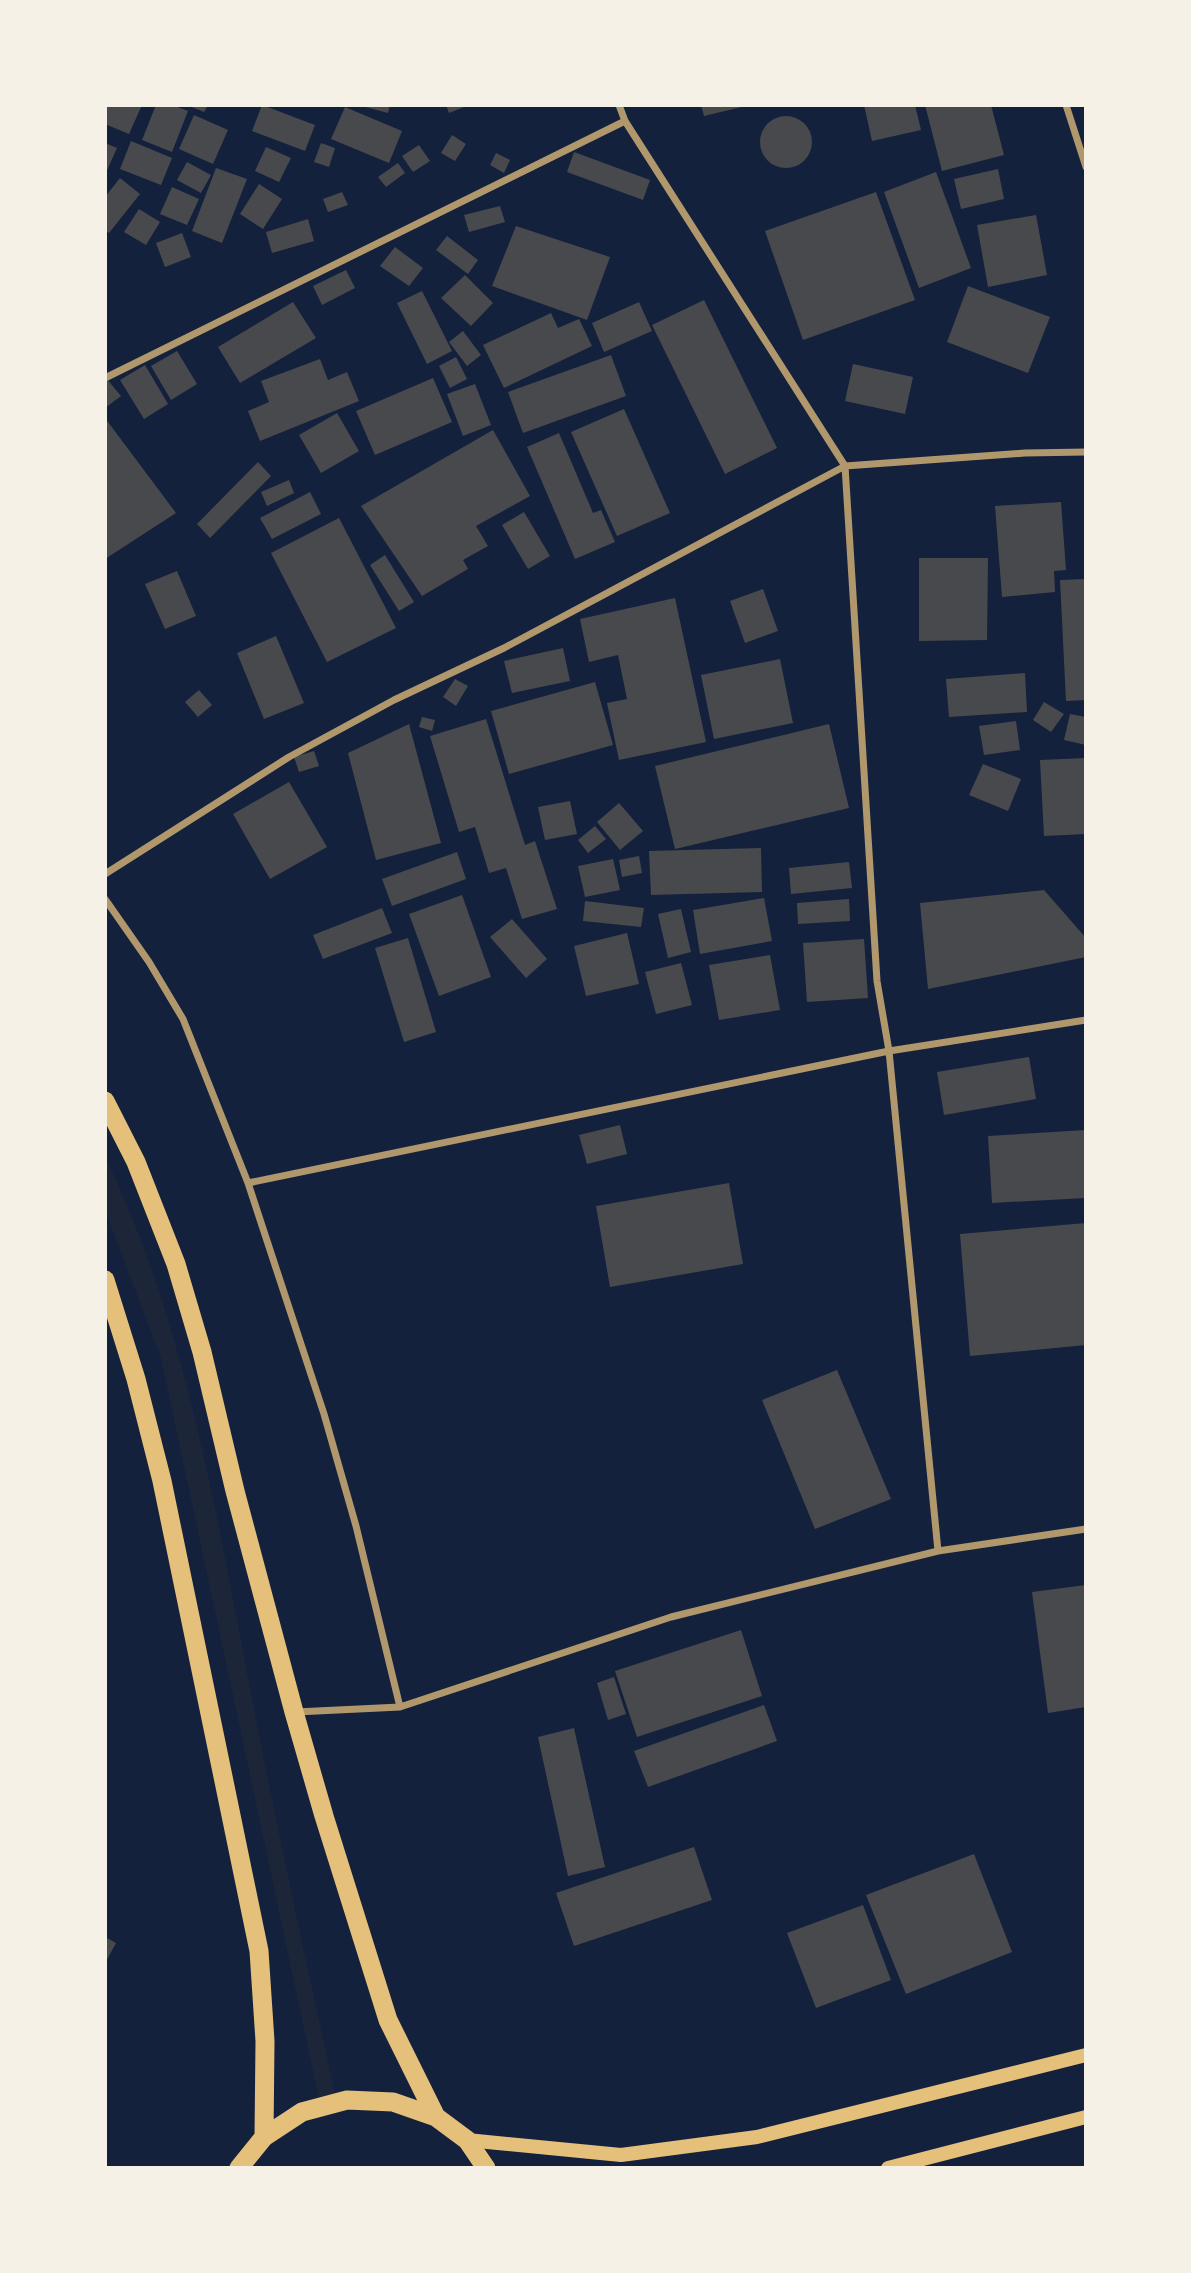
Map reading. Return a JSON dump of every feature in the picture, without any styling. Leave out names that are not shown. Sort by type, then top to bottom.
[{"type":"highway","points":[[105,1101],[136,1162],[176,1264],[202,1352],[235,1491],[294,1712],[388,2020],[436,2117]]},
{"type":"highway","points":[[105,1280],[136,1379],[162,1481],[259,1951],[265,2041],[264,2137]]},
{"type":"highway","points":[[239,2168],[264,2137],[302,2112],[347,2100],[393,2102],[436,2117],[467,2140],[486,2168]]},
{"type":"main road","points":[[467,2140],[621,2155],[757,2137],[1086,2055]]},
{"type":"main road","points":[[888,2168],[1086,2117]]},
{"type":"street","points":[[619,105],[625,121],[845,466],[876,967],[888,1051],[938,1551]]},
{"type":"street","points":[[1066,105],[1086,167]]},
{"type":"street","points":[[105,378],[625,121]]},
{"type":"street","points":[[105,874],[289,757],[394,700],[504,649],[845,466],[1025,453],[1086,452]]},
{"type":"street","points":[[105,899],[149,962],[183,1019],[248,1183],[324,1414],[356,1526],[400,1707]]},
{"type":"street","points":[[248,1183],[888,1051],[1086,1020]]},
{"type":"street","points":[[294,1712],[400,1707],[671,1617],[938,1551],[1086,1529]]},
{"type":"shaded area","points":[[105,1157],[133,1220],[157,1285],[195,1418],[336,2098],[336,2110],[333,2114],[328,2114],[320,2103],[161,1358],[105,1210]]},
{"type":"building","points":[[105,105],[142,105],[129,134],[105,124]]},
{"type":"building","points":[[156,105],[172,105],[188,111],[172,152],[142,140]]},
{"type":"building","points":[[187,105],[208,105],[204,112]]},
{"type":"building","points":[[262,105],[315,125],[305,151],[252,131]]},
{"type":"building","points":[[358,105],[390,105],[388,113]]},
{"type":"building","points":[[446,105],[469,105],[449,113]]},
{"type":"building","points":[[701,105],[746,105],[746,106],[704,116]]},
{"type":"building","points":[[864,105],[915,105],[921,130],[872,141]]},
{"type":"building","points":[[925,105],[991,105],[1004,155],[942,171]]},
{"type":"building","points":[[345,107],[402,131],[389,163],[331,139]]},
{"type":"building","points":[[194,115],[228,130],[213,164],[179,149]]},
{"type":"building","points":[[786,116],[796,118],[804,124],[810,132],[810,152],[804,160],[796,166],[786,168],[776,166],[768,160],[762,152],[760,142],[762,132],[768,124],[776,118]]},
{"type":"building","points":[[452,135],[466,144],[455,161],[441,153]]},
{"type":"building","points":[[131,141],[172,158],[161,185],[120,169]]},
{"type":"building","points":[[105,143],[117,148],[105,175]]},
{"type":"building","points":[[321,143],[335,148],[329,167],[314,162]]},
{"type":"building","points":[[419,145],[430,161],[413,172],[402,156]]},
{"type":"building","points":[[266,147],[291,158],[279,182],[255,171]]},
{"type":"building","points":[[574,152],[650,180],[643,200],[567,172]]},
{"type":"building","points":[[496,153],[510,160],[504,173],[490,165]]},
{"type":"building","points":[[187,162],[211,175],[201,193],[177,180]]},
{"type":"building","points":[[398,163],[405,173],[386,187],[378,177]]},
{"type":"building","points":[[216,168],[247,179],[222,243],[192,231]]},
{"type":"building","points":[[998,169],[1004,199],[961,209],[954,179]]},
{"type":"building","points":[[936,172],[971,268],[919,288],[884,192]]},
{"type":"building","points":[[120,178],[140,194],[109,233],[105,230],[105,197]]},
{"type":"building","points":[[259,184],[282,199],[263,229],[240,214]]},
{"type":"building","points":[[172,187],[199,199],[187,225],[160,214]]},
{"type":"building","points":[[342,192],[348,205],[328,212],[323,199]]},
{"type":"building","points":[[876,192],[915,300],[803,340],[765,231]]},
{"type":"building","points":[[500,206],[505,222],[469,232],[464,215]]},
{"type":"building","points":[[139,209],[160,222],[146,245],[124,232]]},
{"type":"building","points":[[1036,215],[1047,275],[988,287],[977,225]]},
{"type":"building","points":[[308,219],[314,241],[272,253],[266,232]]},
{"type":"building","points":[[516,226],[610,257],[587,320],[492,286]]},
{"type":"building","points":[[182,233],[191,257],[165,267],[156,243]]},
{"type":"building","points":[[447,236],[478,260],[468,274],[436,250]]},
{"type":"building","points":[[395,247],[423,268],[409,286],[380,266]]},
{"type":"building","points":[[346,270],[355,288],[322,305],[313,286]]},
{"type":"building","points":[[465,275],[493,303],[471,326],[441,298]]},
{"type":"building","points":[[968,286],[1050,317],[1028,373],[947,342]]},
{"type":"building","points":[[422,291],[452,351],[427,364],[397,303]]},
{"type":"building","points":[[704,300],[777,448],[725,474],[652,325]]},
{"type":"building","points":[[293,302],[316,338],[240,383],[218,347]]},
{"type":"building","points":[[639,302],[652,331],[604,352],[592,323]]},
{"type":"building","points":[[551,313],[558,328],[579,319],[592,346],[504,388],[483,345]]},
{"type":"building","points":[[463,331],[481,355],[467,366],[449,342]]},
{"type":"building","points":[[177,351],[197,384],[171,400],[151,366]]},
{"type":"building","points":[[611,355],[626,396],[523,433],[508,392]]},
{"type":"building","points":[[456,357],[467,379],[450,388],[439,366]]},
{"type":"building","points":[[320,359],[328,380],[347,372],[359,401],[260,441],[248,411],[269,402],[261,381]]},
{"type":"building","points":[[853,364],[913,377],[905,414],[845,401]]},
{"type":"building","points":[[145,365],[168,404],[144,419],[120,380]]},
{"type":"building","points":[[433,378],[452,422],[375,455],[356,411]]},
{"type":"building","points":[[105,379],[121,396],[105,408]]},
{"type":"building","points":[[475,384],[491,425],[463,436],[447,394]]},
{"type":"building","points":[[624,409],[670,513],[617,536],[571,432]]},
{"type":"building","points":[[337,413],[359,451],[321,473],[299,435]]},
{"type":"building","points":[[105,418],[176,513],[105,559]]},
{"type":"building","points":[[493,430],[530,496],[476,526],[488,546],[463,560],[468,569],[422,596],[361,506]]},
{"type":"building","points":[[559,433],[593,513],[601,510],[615,542],[575,559],[527,447]]},
{"type":"building","points":[[258,462],[271,476],[210,538],[197,524]]},
{"type":"building","points":[[289,480],[294,493],[267,506],[261,492]]},
{"type":"building","points":[[310,492],[321,514],[272,539],[260,518]]},
{"type":"building","points":[[1061,502],[1066,570],[1054,571],[1055,592],[1002,597],[995,506]]},
{"type":"building","points":[[524,512],[550,556],[528,569],[502,525]]},
{"type":"building","points":[[339,518],[396,628],[327,662],[271,553]]},
{"type":"building","points":[[385,555],[414,602],[399,611],[370,565]]},
{"type":"building","points":[[919,558],[988,558],[987,640],[919,641]]},
{"type":"building","points":[[177,571],[196,616],[165,629],[145,584]]},
{"type":"building","points":[[1086,579],[1086,700],[1066,701],[1060,580]]},
{"type":"building","points":[[763,589],[778,631],[745,643],[730,601]]},
{"type":"building","points":[[675,598],[706,742],[619,760],[607,703],[627,699],[618,655],[589,662],[580,619]]},
{"type":"building","points":[[276,636],[304,703],[264,719],[237,653]]},
{"type":"building","points":[[563,648],[570,681],[512,693],[504,661]]},
{"type":"building","points":[[780,659],[793,723],[714,739],[701,675]]},
{"type":"building","points":[[1025,673],[1027,712],[949,717],[946,679]]},
{"type":"building","points":[[455,679],[468,686],[456,706],[443,697]]},
{"type":"building","points":[[595,682],[613,745],[509,774],[491,711]]},
{"type":"building","points":[[199,690],[212,705],[198,717],[185,702]]},
{"type":"building","points":[[1044,702],[1064,714],[1051,732],[1033,720]]},
{"type":"building","points":[[1070,714],[1086,717],[1086,745],[1064,740]]},
{"type":"building","points":[[422,717],[435,720],[432,731],[419,727]]},
{"type":"building","points":[[486,719],[525,845],[535,841],[557,909],[522,919],[506,868],[489,873],[475,827],[459,832],[430,736]]},
{"type":"building","points":[[1016,721],[1020,750],[984,755],[979,726]]},
{"type":"building","points":[[409,724],[441,843],[376,860],[348,753]]},
{"type":"building","points":[[829,724],[849,808],[675,849],[655,766]]},
{"type":"building","points":[[314,751],[319,766],[299,772],[294,757]]},
{"type":"building","points":[[1086,758],[1086,834],[1044,836],[1040,760]]},
{"type":"building","points":[[983,764],[1021,779],[1008,811],[969,795]]},
{"type":"building","points":[[289,782],[327,847],[270,879],[233,814]]},
{"type":"building","points":[[570,801],[577,834],[545,840],[538,807]]},
{"type":"building","points":[[619,803],[643,831],[620,850],[597,822]]},
{"type":"building","points":[[595,826],[606,839],[588,853],[578,840]]},
{"type":"building","points":[[761,848],[762,892],[651,895],[649,851]]},
{"type":"building","points":[[457,852],[466,879],[392,906],[382,879]]},
{"type":"building","points":[[639,856],[642,873],[622,877],[619,860]]},
{"type":"building","points":[[613,859],[620,890],[585,897],[578,866]]},
{"type":"building","points":[[849,862],[852,888],[791,894],[789,868]]},
{"type":"building","points":[[1044,890],[1086,938],[1086,957],[928,989],[920,903]]},
{"type":"building","points":[[462,895],[491,977],[439,996],[409,914]]},
{"type":"building","points":[[764,898],[772,941],[700,954],[693,910]]},
{"type":"building","points":[[849,899],[850,921],[798,924],[797,903]]},
{"type":"building","points":[[585,901],[644,908],[641,927],[583,921]]},
{"type":"building","points":[[382,908],[392,933],[323,959],[313,935]]},
{"type":"building","points":[[681,909],[691,952],[668,958],[658,914]]},
{"type":"building","points":[[512,919],[547,959],[526,978],[490,937]]},
{"type":"building","points":[[627,933],[639,984],[586,996],[574,946]]},
{"type":"building","points":[[408,938],[436,1032],[404,1042],[375,948]]},
{"type":"building","points":[[864,939],[868,998],[807,1002],[803,943]]},
{"type":"building","points":[[770,955],[780,1010],[719,1020],[709,965]]},
{"type":"building","points":[[681,963],[692,1005],[656,1014],[645,972]]},
{"type":"building","points":[[1029,1057],[1036,1099],[944,1115],[937,1072]]},
{"type":"building","points":[[620,1125],[627,1154],[587,1164],[579,1135]]},
{"type":"building","points":[[1086,1130],[1086,1198],[992,1203],[988,1136]]},
{"type":"building","points":[[729,1183],[743,1264],[610,1287],[596,1206]]},
{"type":"building","points":[[1086,1223],[1086,1345],[970,1356],[960,1234]]},
{"type":"building","points":[[837,1370],[891,1499],[815,1529],[762,1400]]},
{"type":"building","points":[[1086,1585],[1086,1707],[1048,1713],[1032,1592]]},
{"type":"building","points":[[741,1630],[762,1696],[637,1737],[615,1671]]},
{"type":"building","points":[[614,1677],[626,1714],[608,1720],[597,1683]]},
{"type":"building","points":[[764,1705],[777,1741],[648,1787],[634,1751]]},
{"type":"building","points":[[574,1728],[605,1867],[568,1876],[538,1737]]},
{"type":"building","points":[[694,1847],[712,1900],[574,1946],[556,1893]]},
{"type":"building","points":[[974,1854],[1012,1952],[906,1994],[866,1895]]},
{"type":"building","points":[[863,1905],[891,1980],[816,2008],[787,1933]]},
{"type":"building","points":[[105,1937],[116,1943],[105,1963]]}]
